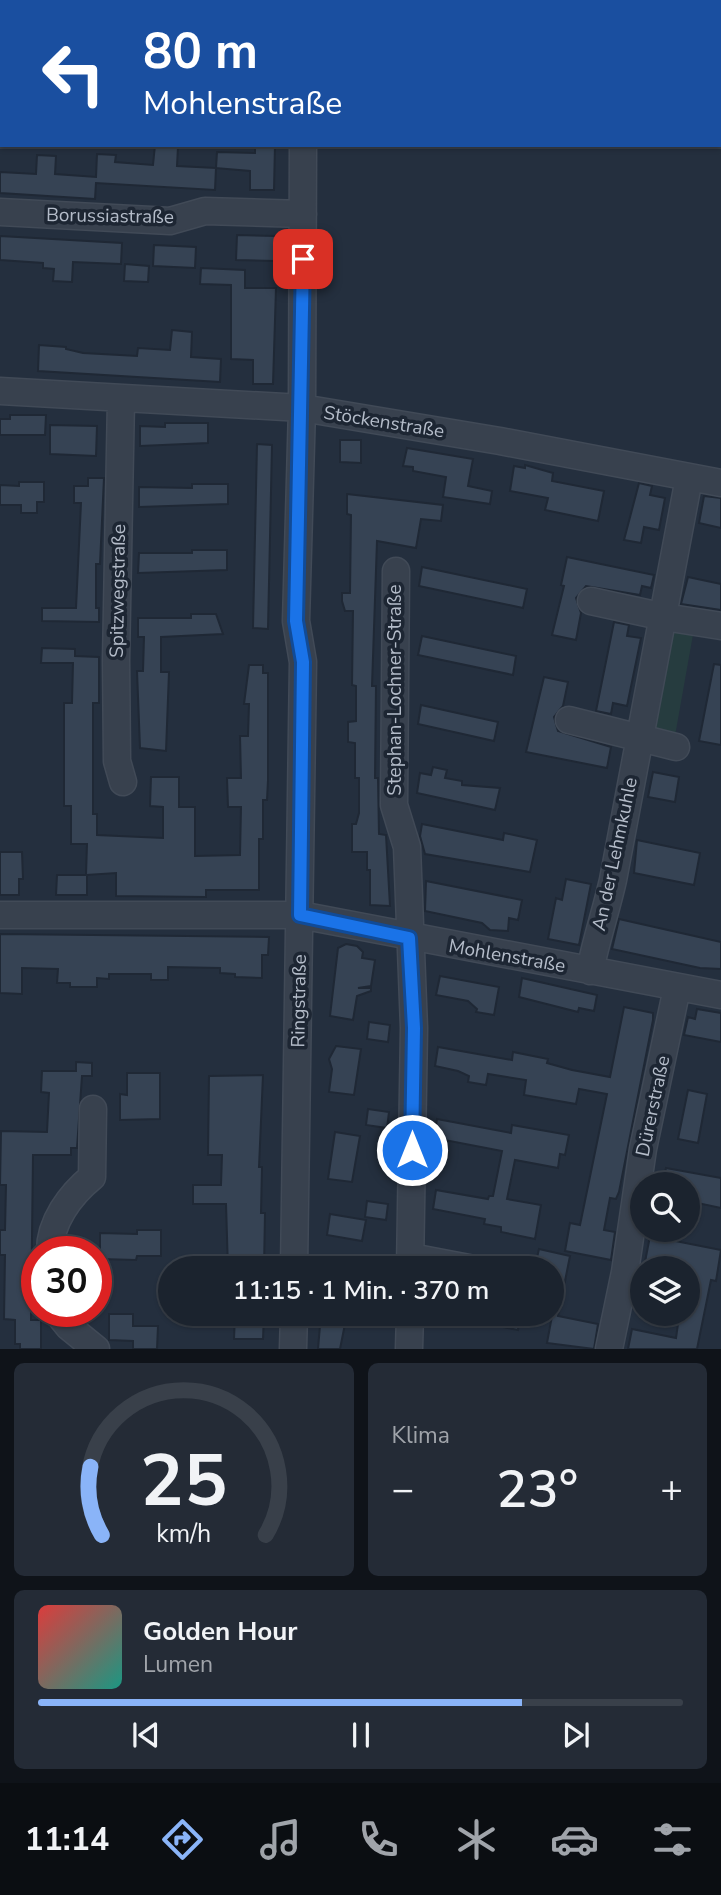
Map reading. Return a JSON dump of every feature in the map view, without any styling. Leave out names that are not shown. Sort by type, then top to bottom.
[{"type":"street","name":"Ringstraße","points":[[294,1256],[303,662],[296,621],[302,408],[303,147]]},
{"type":"street","name":"Borussiastraße","points":[[0,212],[170,221],[205,211],[303,214]]},
{"type":"street","name":"Stöckenstraße","points":[[0,391],[302,408],[500,441],[721,483]]},
{"type":"street","name":"Spitzwegstraße","points":[[121,399],[116,660],[117,761],[124,782]]},
{"type":"street","name":"An der Lehmkuhle","points":[[590,971],[613,880],[689,478]]},
{"type":"street","name":"Stephan-Lochner-Straße","points":[[396,571],[394,805],[407,847],[414,1028],[411,1256]]},
{"type":"street","points":[[592,600],[721,626]]},
{"type":"street","points":[[569,720],[677,747]]},
{"type":"street","name":"Mohlenstraße","points":[[0,915],[300,915],[409,938],[721,995]]},
{"type":"street","name":"Dürerstraße","points":[[609,1349],[625,1272],[643,1149],[677,988]]},
{"type":"street","points":[[50,1236],[74,1192],[92,1177],[93,1109]]},
{"type":"street","points":[[293,1349],[294,1326]]},
{"type":"street","points":[[409,1349],[410,1326]]},
{"type":"street","points":[[64,1329],[96,1349]]},
{"type":"green space","points":[[669,624],[694,629],[675,736],[650,732]]},
{"type":"building","points":[[155,147],[178,147],[177,166],[216,168],[215,190],[96,183],[95,199],[0,193],[0,172],[36,174],[37,155],[56,156],[55,174],[96,177],[97,154],[116,155],[115,162],[153,165]]},
{"type":"building","points":[[255,147],[275,147],[274,190],[250,190],[250,171],[216,168],[217,152],[255,153]]},
{"type":"building","points":[[237,235],[276,236],[275,261],[236,260]]},
{"type":"building","points":[[0,236],[122,243],[121,264],[73,262],[72,282],[53,281],[54,269],[43,268],[43,263],[0,260]]},
{"type":"building","points":[[154,245],[196,247],[195,268],[153,266]]},
{"type":"building","points":[[125,264],[149,266],[148,282],[124,281]]},
{"type":"building","points":[[201,268],[245,270],[245,288],[276,288],[273,384],[253,384],[253,360],[231,359],[231,285],[200,284]]},
{"type":"building","points":[[172,330],[192,332],[191,357],[221,359],[220,382],[38,371],[39,345],[66,347],[83,353],[137,356],[138,348],[170,350]]},
{"type":"building","points":[[10,415],[46,415],[45,435],[0,435],[0,419],[10,419]]},
{"type":"building","points":[[165,423],[208,423],[208,443],[140,446],[140,426],[165,427]]},
{"type":"building","points":[[50,425],[97,426],[96,456],[50,454]]},
{"type":"building","points":[[340,440],[361,440],[361,463],[340,462]]},
{"type":"building","points":[[257,444],[272,445],[268,629],[253,628]]},
{"type":"building","points":[[407,448],[473,459],[468,486],[492,491],[490,504],[443,497],[446,477],[413,471],[413,467],[403,466]]},
{"type":"building","points":[[525,465],[553,473],[552,481],[604,491],[598,521],[545,510],[548,498],[510,491],[514,466],[525,468]]},
{"type":"building","points":[[88,478],[104,478],[100,564],[96,564],[96,608],[99,608],[99,622],[42,621],[42,608],[76,608],[81,503],[74,503],[74,486],[88,486]]},
{"type":"building","points":[[19,482],[44,482],[44,502],[37,502],[37,513],[21,513],[21,505],[0,505],[0,485],[19,486]]},
{"type":"building","points":[[639,483],[652,486],[650,495],[665,498],[659,530],[644,527],[641,543],[624,540]]},
{"type":"building","points":[[192,484],[228,484],[228,504],[139,507],[139,487],[192,488]]},
{"type":"building","points":[[347,494],[443,505],[441,521],[421,519],[416,548],[377,541],[372,686],[376,686],[375,778],[378,778],[379,834],[386,835],[390,906],[370,905],[367,852],[352,852],[352,824],[356,824],[359,813],[359,778],[355,778],[355,743],[348,742],[348,722],[356,721],[356,686],[352,685],[353,611],[345,611],[342,601],[342,593],[350,593],[351,515],[347,514]]},
{"type":"building","points":[[704,496],[721,498],[721,528],[699,523]]},
{"type":"building","points":[[192,550],[227,550],[227,570],[138,573],[139,553],[192,553]]},
{"type":"building","points":[[567,557],[654,575],[651,588],[642,586],[640,595],[586,586],[576,598],[581,613],[576,640],[552,635],[564,586],[561,585]]},
{"type":"building","points":[[422,567],[527,589],[523,608],[419,586]]},
{"type":"building","points":[[688,577],[721,584],[721,610],[681,604]]},
{"type":"building","points":[[191,614],[216,614],[223,634],[161,637],[161,672],[169,672],[166,751],[140,748],[137,671],[143,671],[144,637],[138,637],[138,618],[191,618]]},
{"type":"building","points":[[614,622],[629,625],[627,636],[641,638],[627,706],[613,703],[611,714],[596,711]]},
{"type":"building","points":[[422,636],[516,656],[513,675],[418,655]]},
{"type":"building","points":[[42,648],[75,649],[75,656],[99,657],[99,703],[93,703],[93,814],[97,814],[97,835],[163,838],[163,807],[150,806],[151,777],[179,777],[179,807],[195,807],[195,856],[240,855],[241,807],[228,807],[227,778],[241,778],[240,736],[248,736],[249,704],[244,704],[249,665],[263,665],[263,673],[268,673],[268,780],[267,800],[263,800],[263,839],[259,839],[259,890],[206,890],[206,897],[116,896],[116,873],[86,875],[87,844],[71,844],[71,806],[64,806],[64,703],[72,703],[73,663],[41,663]]},
{"type":"building","points":[[714,664],[721,665],[721,745],[699,741]]},
{"type":"building","points":[[544,677],[568,682],[563,706],[554,717],[558,731],[611,747],[607,768],[526,752]]},
{"type":"building","points":[[421,705],[498,722],[494,741],[418,724]]},
{"type":"building","points":[[433,767],[447,770],[445,778],[462,781],[462,785],[500,788],[495,810],[417,793],[420,773],[431,775]]},
{"type":"building","points":[[653,772],[679,777],[675,802],[648,797]]},
{"type":"building","points":[[422,824],[503,840],[504,833],[537,840],[530,872],[425,854],[420,836]]},
{"type":"building","points":[[637,840],[700,853],[694,885],[634,873]]},
{"type":"building","points":[[0,852],[22,852],[23,879],[19,879],[19,895],[0,895]]},
{"type":"building","points":[[57,875],[87,875],[87,895],[56,895]]},
{"type":"building","points":[[566,879],[591,884],[579,945],[548,939],[556,898],[562,900]]},
{"type":"building","points":[[426,881],[522,900],[518,920],[509,918],[508,931],[490,930],[482,923],[425,911]]},
{"type":"building","points":[[619,919],[721,942],[721,969],[700,968],[612,949]]},
{"type":"building","points":[[0,934],[269,937],[268,955],[262,955],[262,978],[235,977],[235,974],[220,973],[220,968],[168,967],[168,980],[151,980],[151,974],[109,974],[109,979],[97,978],[97,987],[70,987],[70,983],[57,983],[58,969],[22,968],[22,994],[0,993]]},
{"type":"building","points":[[346,944],[357,946],[363,952],[362,958],[375,960],[371,986],[358,988],[371,988],[371,991],[357,996],[353,1020],[330,1016],[338,948]]},
{"type":"building","points":[[440,976],[499,987],[494,1015],[476,1012],[477,1009],[468,1001],[436,995]]},
{"type":"building","points":[[522,978],[597,995],[594,1011],[579,1008],[578,1012],[519,997]]},
{"type":"building","points":[[624,1007],[653,1013],[653,1020],[619,1192],[616,1199],[610,1198],[604,1230],[615,1232],[611,1260],[565,1251],[570,1223],[580,1225],[607,1094],[579,1089],[576,1104],[524,1095],[526,1080],[488,1074],[486,1085],[468,1082],[469,1076],[435,1066],[438,1047],[512,1060],[513,1052],[548,1059],[547,1063],[572,1070],[610,1077]]},
{"type":"building","points":[[697,1009],[721,1013],[721,1042],[684,1035],[688,1017],[695,1019]]},
{"type":"building","points":[[369,1022],[390,1025],[388,1042],[367,1039]]},
{"type":"building","points":[[336,1046],[361,1049],[354,1095],[329,1092],[332,1069],[329,1059]]},
{"type":"building","points":[[76,1062],[92,1063],[92,1076],[82,1076],[77,1148],[71,1148],[71,1155],[33,1155],[32,1236],[21,1236],[21,1327],[41,1327],[41,1349],[20,1349],[20,1344],[15,1344],[15,1320],[4,1319],[5,1255],[0,1255],[0,1230],[5,1230],[6,1185],[0,1185],[1,1131],[47,1132],[49,1093],[41,1092],[42,1071],[76,1071]]},
{"type":"building","points":[[127,1073],[160,1073],[160,1119],[120,1120],[120,1094],[127,1095]]},
{"type":"building","points":[[263,1075],[259,1167],[262,1167],[261,1213],[265,1213],[264,1256],[228,1256],[226,1204],[193,1204],[193,1185],[221,1185],[222,1155],[208,1155],[209,1076]]},
{"type":"building","points":[[688,1090],[707,1094],[698,1143],[678,1139]]},
{"type":"building","points":[[368,1109],[389,1112],[387,1128],[366,1125]]},
{"type":"building","points":[[437,1119],[511,1133],[512,1125],[569,1135],[565,1155],[560,1154],[558,1168],[515,1160],[507,1199],[541,1205],[535,1239],[501,1232],[501,1227],[484,1224],[485,1219],[433,1209],[436,1190],[488,1199],[493,1196],[502,1151],[434,1138]]},
{"type":"building","points":[[335,1132],[360,1136],[352,1182],[328,1179]]},
{"type":"building","points":[[666,1168],[688,1172],[665,1172]]},
{"type":"building","points":[[700,1174],[721,1178],[721,1208],[700,1204]]},
{"type":"building","points":[[367,1201],[388,1204],[386,1220],[365,1217]]},
{"type":"building","points":[[330,1214],[366,1220],[362,1241],[327,1235]]},
{"type":"building","points":[[137,1230],[161,1230],[161,1256],[137,1256],[136,1260],[112,1259],[112,1236],[100,1236],[100,1233],[137,1234]]},
{"type":"building","points":[[649,1242],[680,1242],[721,1250],[716,1281],[711,1280],[697,1349],[628,1349],[632,1329],[676,1338],[678,1326],[700,1326],[700,1256],[646,1256]]},
{"type":"building","points":[[539,1249],[570,1256],[564,1286],[564,1256],[537,1256]]},
{"type":"building","points":[[112,1314],[133,1314],[133,1326],[158,1326],[157,1349],[133,1349],[133,1341],[109,1340]]},
{"type":"building","points":[[564,1317],[598,1324],[594,1349],[547,1343],[550,1326],[564,1326]]},
{"type":"building","points":[[235,1326],[264,1326],[263,1339],[234,1339]]},
{"type":"building","points":[[320,1326],[345,1326],[340,1349],[318,1349]]},
{"type":"building","points":[[498,1326],[518,1326],[518,1330]]},
{"type":"route","points":[[303,259],[296,621],[303,662],[300,915],[409,938],[414,1028],[412,1150]]}]
